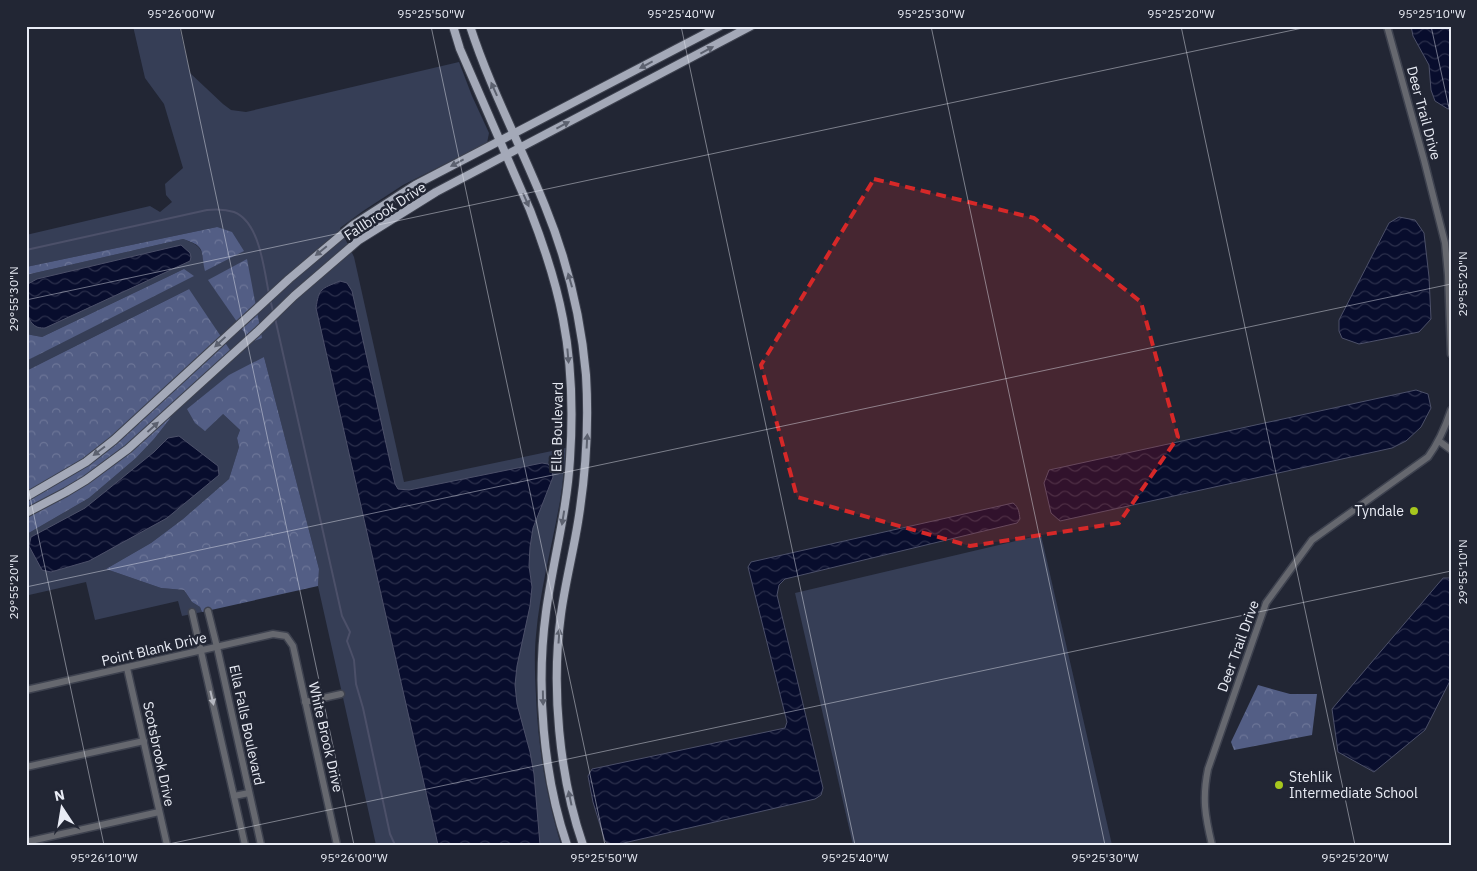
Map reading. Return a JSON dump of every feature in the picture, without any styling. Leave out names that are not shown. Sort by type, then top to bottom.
[{"type":"main road","name":"Ella Boulevard","points":[[453,26],[460,49],[541,237],[558,295],[565,331],[572,404],[570,461],[546,611],[542,683],[545,738],[554,800],[567,845]]},
{"type":"main road","name":"Ella Boulevard","points":[[470,26],[485,68],[555,232],[573,291],[580,328],[586,385],[586,462],[578,524],[561,613],[558,683],[561,737],[569,796],[583,845]]},
{"type":"main road","name":"Fallbrook Drive","points":[[26,497],[86,462],[114,440],[288,279],[364,217],[415,185],[720,26]]},
{"type":"main road","name":"Fallbrook Drive","points":[[26,513],[95,474],[128,449],[294,296],[373,230],[436,192],[751,26]]},
{"type":"main road","points":[[364,217],[373,230]]},
{"type":"main road","points":[[276,290],[286,304]]},
{"type":"main road","points":[[565,331],[580,328]]},
{"type":"main road","points":[[570,461],[586,462]]},
{"type":"main road","points":[[86,462],[95,474]]},
{"type":"main road","points":[[545,738],[561,737]]},
{"type":"street","name":"Deer Trail Drive","points":[[1387,26],[1424,160],[1444,243],[1448,275],[1451,354]]},
{"type":"street","name":"Deer Trail Drive","points":[[1212,845],[1204,800],[1208,769],[1266,603],[1312,540],[1428,457],[1439,441],[1451,410]]},
{"type":"street","points":[[1439,441],[1451,450]]},
{"type":"street","name":"Ella Falls Boulevard","points":[[208,611],[260,845]]},
{"type":"street","name":"Ella Falls Boulevard","points":[[192,612],[244,845]]},
{"type":"street","name":"Point Blank Drive","points":[[26,690],[273,634],[286,636]]},
{"type":"street","name":"White Brook Drive","points":[[286,636],[293,646],[337,845]]},
{"type":"street","name":"Scotsbrook Drive","points":[[128,668],[167,845]]},
{"type":"street","points":[[305,702],[341,694]]},
{"type":"street","points":[[26,767],[144,741]]},
{"type":"street","points":[[234,796],[249,793]]},
{"type":"street","points":[[26,842],[159,812]]},
{"type":"highlighted area","points":[[874,179],[1034,218],[1141,302],[1178,437],[1119,523],[970,546],[797,497],[761,365]]},
{"type":"shaded area","points":[[133,26],[179,26],[190,73],[231,110],[246,112],[459,62],[489,133],[487,143],[403,185],[340,228],[354,257],[404,482],[566,448],[560,501],[540,601],[535,658],[537,715],[541,753],[551,808],[561,845],[376,845],[318,586],[319,569],[264,357],[223,414],[240,430],[237,438],[239,447],[229,479],[183,519],[151,543],[106,569],[161,588],[184,590],[192,602],[200,607],[202,612],[182,616],[178,601],[95,620],[86,582],[29,595],[26,590],[26,533],[89,498],[136,458],[169,420],[189,289],[26,371],[26,361],[184,269],[42,337],[26,334],[26,275],[183,239],[201,250],[203,263],[217,227],[26,267],[26,235],[150,206],[160,212],[172,202],[166,195],[165,184],[183,168],[164,104],[145,78]]},
{"type":"shaded area","points":[[1041,535],[1112,845],[853,845],[795,593]]},
{"type":"green space","points":[[217,227],[232,232],[244,251],[205,271],[199,247],[183,239],[26,275],[26,267]]},
{"type":"green space","points":[[247,259],[262,338],[251,342],[208,280]]},
{"type":"green space","points":[[184,269],[194,276],[26,361],[26,334],[42,337]]},
{"type":"green space","points":[[189,289],[232,353],[181,397],[169,420],[136,458],[89,498],[27,534],[26,371]]},
{"type":"green space","points":[[264,357],[319,569],[318,586],[202,612],[200,607],[192,602],[184,590],[161,588],[106,569],[151,543],[183,519],[229,479],[239,447],[237,438],[240,430],[223,414],[205,431],[195,423],[187,409],[229,375]]},
{"type":"green space","points":[[1258,685],[1290,694],[1317,694],[1312,735],[1234,750],[1231,742]]},
{"type":"water","points":[[1411,26],[1451,26],[1451,108],[1448,109],[1435,101],[1431,90],[1429,65],[1413,36]]},
{"type":"water","points":[[1399,217],[1415,220],[1424,233],[1431,319],[1419,332],[1359,344],[1342,338],[1339,331],[1339,320],[1389,223]]},
{"type":"water","points":[[181,245],[190,253],[190,261],[45,328],[37,327],[29,319],[26,308],[26,285],[37,279]]},
{"type":"water","points":[[340,281],[347,283],[352,291],[395,484],[398,489],[409,490],[542,463],[548,464],[552,469],[553,477],[533,528],[529,566],[532,587],[530,606],[517,666],[515,685],[517,704],[534,774],[540,845],[438,845],[316,308],[318,296],[322,290]]},
{"type":"water","points":[[1416,390],[1428,394],[1431,408],[1421,427],[1406,441],[1392,448],[1060,521],[1051,513],[1044,483],[1049,470]]},
{"type":"water","points":[[179,436],[218,466],[219,475],[167,518],[89,561],[51,572],[42,570],[29,546],[31,537],[85,508],[154,452],[168,438]]},
{"type":"water","points":[[1013,503],[1019,512],[1020,519],[1017,523],[785,579],[779,585],[777,595],[823,788],[821,795],[815,799],[615,845],[610,845],[605,841],[593,802],[588,776],[592,769],[785,728],[787,722],[748,567],[751,562]]},
{"type":"water","points":[[1443,578],[1451,578],[1451,679],[1425,730],[1374,772],[1338,752],[1332,709]]},
{"type":"waterway","points":[[26,250],[207,210],[227,210],[243,217],[250,226],[263,260],[269,294]]},
{"type":"waterway","points":[[270,299],[273,311]]},
{"type":"waterway","points":[[275,318],[342,616],[350,632],[347,641],[354,660],[356,684],[363,708],[390,834],[395,845]]},
{"type":"place","name":"Tyndale","points":[[1414,511]]},
{"type":"place","name":"Stehlik Intermediate School","points":[[1279,785]]}]
